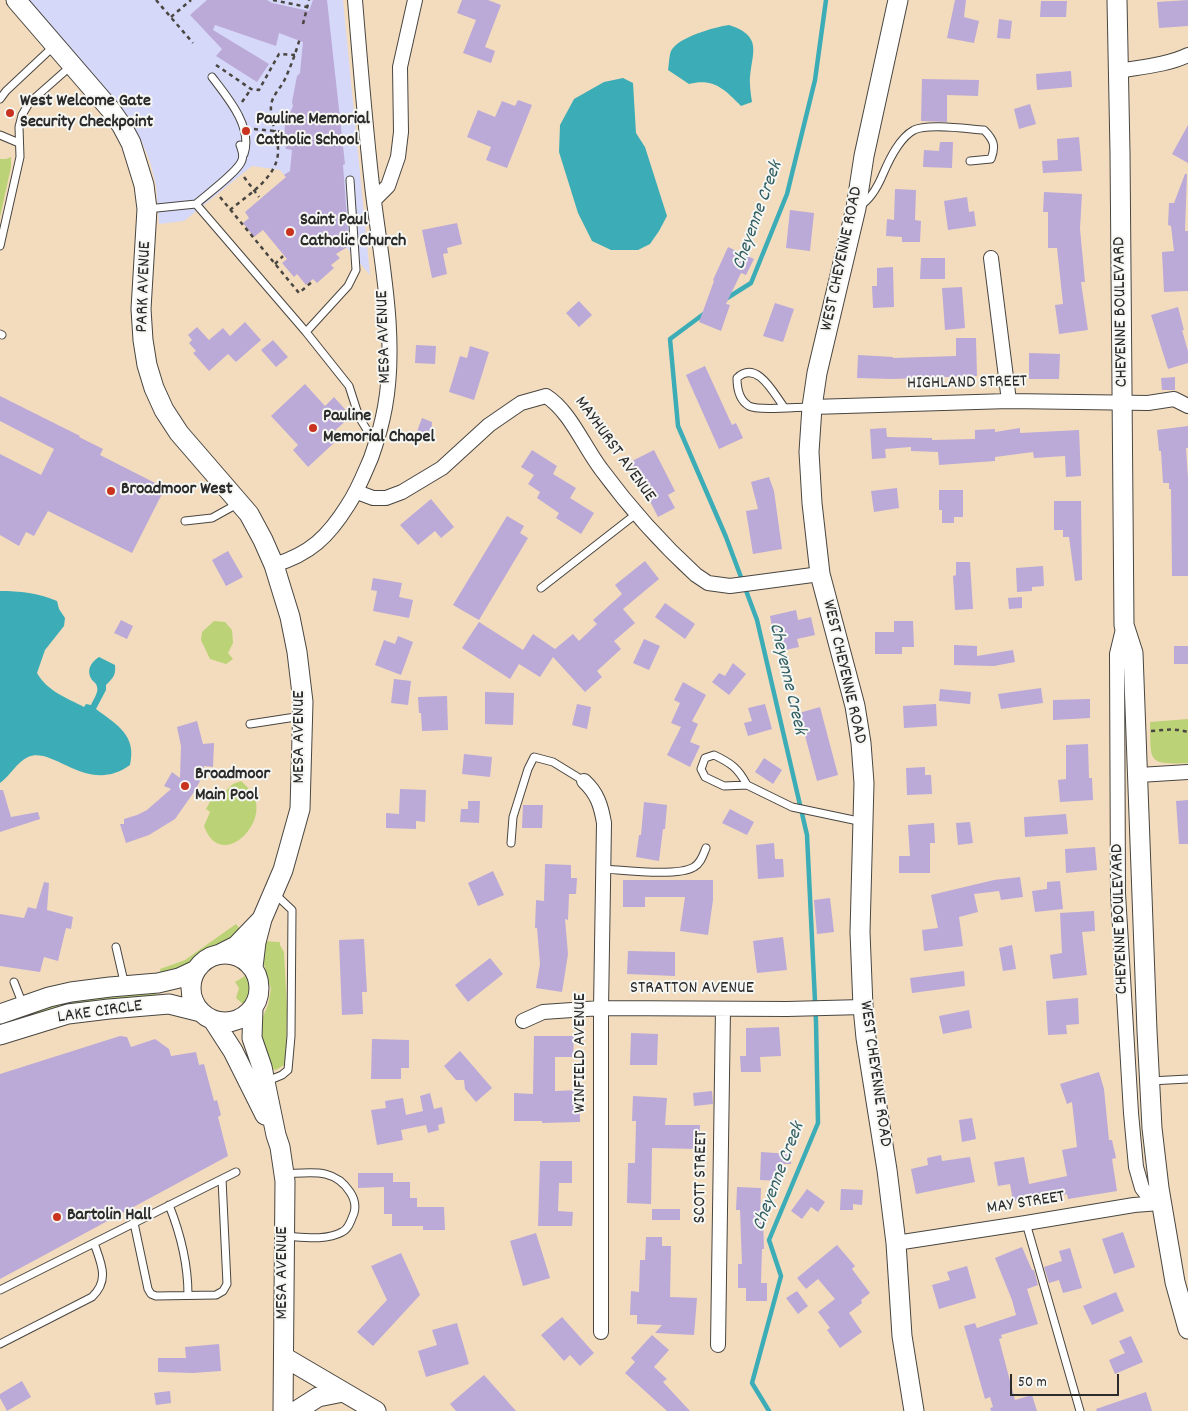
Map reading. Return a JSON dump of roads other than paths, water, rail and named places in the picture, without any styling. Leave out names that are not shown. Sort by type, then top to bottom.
[{"type":"street","name":"PARK AVENUE","points":[[16,0],[110,109],[131,143],[144,185],[147,209],[141,310],[143,340],[149,373],[164,410],[179,434],[240,503],[252,520],[274,565]]},
{"type":"street","name":"MESA AVENUE","points":[[253,967],[256,942],[262,919],[289,853],[300,809],[303,716],[301,676],[290,617],[274,565],[291,560],[310,550],[326,536],[357,492],[376,444],[386,407],[389,377],[387,308],[374,200],[355,0]]},
{"type":"street","points":[[374,200],[388,186],[398,157],[401,132],[400,67],[415,0]]},
{"type":"street","name":"WEST CHEYENNE ROAD","points":[[898,0],[864,156],[856,208],[817,373],[812,407],[809,452],[812,503],[820,574],[858,723],[864,783],[860,932],[863,1007],[866,1038],[887,1170],[896,1243],[902,1336],[914,1411]]},
{"type":"street","name":"CHEYENNE BOULEVARD","points":[[1117,0],[1124,625],[1116,654],[1118,893],[1136,1167],[1142,1188],[1148,1196],[1162,1202]]},
{"type":"street","points":[[1119,71],[1164,63],[1188,55]]},
{"type":"street","points":[[991,258],[1009,401]]},
{"type":"street","name":"MAYHURST AVENUE","points":[[357,492],[373,498],[386,498],[402,492],[442,468],[476,436],[521,403],[546,396],[554,401],[563,412],[596,462],[636,514],[696,575],[708,583],[734,585],[820,574]]},
{"type":"street","name":"HIGHLAND STREET","points":[[812,407],[1009,401],[1148,403],[1174,399],[1188,406]]},
{"type":"street","name":"CHEYENNE BOULEVARD","points":[[1124,625],[1133,653],[1152,1128],[1175,1282],[1188,1328]]},
{"type":"street","points":[[1139,775],[1188,772]]},
{"type":"street","name":"WINFIELD AVENUE","points":[[584,781],[592,789],[600,803],[604,823],[601,1008],[601,1332]]},
{"type":"street","name":"MESA AVENUE","points":[[222,953],[236,946],[262,919]]},
{"type":"street","points":[[222,953],[239,956],[253,967],[258,977],[260,988],[258,998],[253,1008],[245,1016],[235,1021],[224,1022],[207,1016],[192,996],[191,987],[196,970],[202,962],[212,956],[222,953]]},
{"type":"street","name":"LAKE CIRCLE","points":[[0,1014],[70,992],[167,982],[196,970]]},
{"type":"street","name":"LAKE CIRCLE","points":[[0,1035],[68,1014],[109,1009],[169,1004],[207,1016]]},
{"type":"street","name":"STRATTON AVENUE","points":[[523,1020],[543,1012],[601,1008],[723,1010],[863,1007]]},
{"type":"street","name":"MESA AVENUE","points":[[253,1008],[252,1038],[266,1082],[284,1174],[283,1411]]},
{"type":"street","name":"SCOTT STREET","points":[[718,1345],[723,1010]]},
{"type":"street","name":"MESA AVENUE","points":[[207,1016],[233,1051],[276,1135]]},
{"type":"street","name":"MAY STREET","points":[[896,1243],[1162,1202]]},
{"type":"street","points":[[284,1357],[376,1411]]},
{"type":"street","points":[[296,1411],[318,1397],[343,1392]]},
{"type":"lane","points":[[0,99],[6,91],[55,45]]},
{"type":"lane","points":[[0,246],[20,156],[19,127],[22,115],[29,103],[72,65]]},
{"type":"lane","points":[[147,209],[196,204],[236,170],[242,162],[247,144],[245,130],[229,100],[212,77]]},
{"type":"lane","points":[[856,208],[866,202],[902,141],[915,130],[933,126],[984,130],[992,139],[995,148],[991,159],[970,161]]},
{"type":"lane","points":[[0,135],[19,143]]},
{"type":"lane","points":[[240,145],[244,154]]},
{"type":"lane","points":[[306,332],[348,286],[356,270],[350,180]]},
{"type":"lane","points":[[196,204],[306,332],[349,386],[359,416],[376,444]]},
{"type":"lane","points":[[784,407],[765,381],[756,374],[749,372],[741,374],[737,378],[737,390],[749,406],[755,408],[812,407]]},
{"type":"lane","points":[[185,521],[212,518],[240,503]]},
{"type":"lane","points":[[541,588],[636,514]]},
{"type":"lane","points":[[250,724],[303,716]]},
{"type":"lane","points":[[746,785],[741,774],[729,762],[714,755],[705,758],[701,769],[705,777],[724,786],[746,785],[792,807],[863,822]]},
{"type":"lane","points":[[511,843],[513,817],[528,769],[534,757],[552,762],[584,781]]},
{"type":"lane","points":[[604,869],[680,872],[694,867],[702,859],[706,848]]},
{"type":"lane","points":[[266,1082],[282,1075],[288,1070],[291,1036],[292,910],[273,893]]},
{"type":"lane","points":[[116,947],[125,986]]},
{"type":"lane","points":[[14,982],[24,1006]]},
{"type":"lane","points":[[1150,1081],[1188,1079]]},
{"type":"lane","points":[[0,1290],[236,1172]]},
{"type":"lane","points":[[284,1174],[315,1173],[330,1175],[344,1182],[354,1197],[355,1210],[349,1225],[342,1232],[327,1236],[284,1236]]},
{"type":"lane","points":[[134,1223],[148,1289],[151,1294],[156,1296],[216,1295],[227,1284],[222,1179]]},
{"type":"lane","points":[[170,1205],[180,1232],[184,1251],[188,1296]]},
{"type":"lane","points":[[1026,1224],[1080,1411]]},
{"type":"lane","points":[[0,1344],[100,1290],[103,1277],[101,1263],[94,1243]]},
{"type":"water","points":[[729,25],[741,30],[752,41],[753,56],[750,83],[752,102],[741,106],[718,86],[705,83],[689,84],[668,70],[671,51],[681,41],[706,30]]},
{"type":"water","points":[[623,78],[633,83],[636,133],[645,147],[667,216],[650,244],[638,250],[611,250],[592,241],[578,213],[559,152],[560,125],[574,99],[604,82]]},
{"type":"water","points":[[0,591],[29,593],[57,601],[59,609],[65,618],[64,626],[45,650],[37,673],[46,685],[58,693],[84,707],[86,704],[91,705],[97,694],[97,689],[89,673],[91,665],[99,657],[115,665],[114,676],[106,685],[106,690],[96,709],[118,726],[128,738],[131,746],[130,765],[115,773],[100,775],[86,773],[38,755],[24,759],[0,783]]},
{"type":"waterway","name":"Cheyenne Creek","points":[[724,300],[751,283],[787,194],[815,80],[826,0]]},
{"type":"waterway","name":"Cheyenne Creek","points":[[705,313],[670,339],[678,426],[726,537],[757,620],[807,835],[816,1022],[818,1123],[769,1240],[781,1276],[752,1383],[769,1411]]},
{"type":"place","name":"West Welcome Gate Security Checkpoint","points":[[10,113]]},
{"type":"place","name":"Pauline Memorial Catholic School","points":[[246,131]]},
{"type":"place","name":"Saint Paul Catholic Church","points":[[290,232]]},
{"type":"place","name":"Pauline Memorial Chapel","points":[[313,428]]},
{"type":"place","name":"Broadmoor West","points":[[111,491]]},
{"type":"place","name":"Broadmoor Main Pool","points":[[185,786]]},
{"type":"place","name":"Bartolin Hall","points":[[57,1217]]}]
